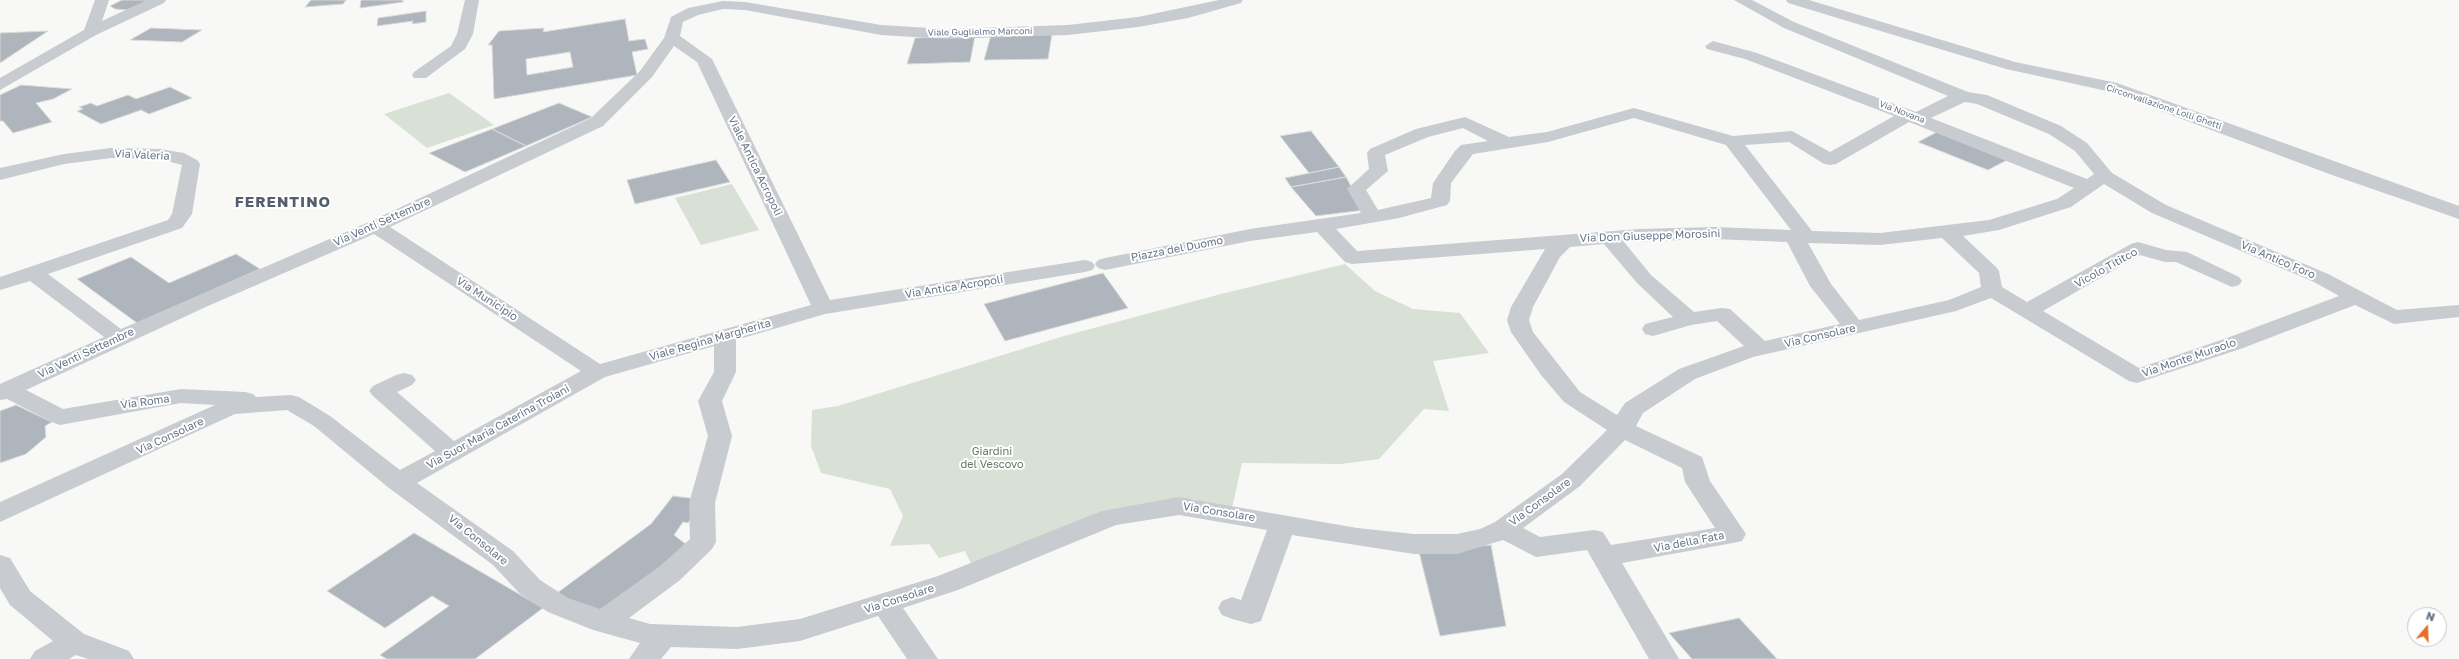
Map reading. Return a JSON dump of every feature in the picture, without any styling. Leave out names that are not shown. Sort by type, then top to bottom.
[{"type":"street","points":[[91,32],[102,0]]},
{"type":"street","points":[[0,86],[91,32],[159,0]]},
{"type":"street","points":[[420,75],[457,49],[465,34],[472,0]]},
{"type":"street","name":"Viale Guglielmo Marconi","points":[[723,5],[779,11],[881,30],[947,34],[1068,30],[1138,22],[1188,13],[1236,0]]},
{"type":"street","points":[[1741,0],[1789,25],[1965,97],[1981,99],[2055,130],[2081,147],[2100,168],[2096,181],[2064,204],[1992,226],[1947,232]]},
{"type":"street","name":"Circonvallazione Lolli Ghetti","points":[[1793,0],[2012,66],[2111,87],[2175,109],[2338,171],[2459,213]]},
{"type":"street","name":"Via Venti Settembre","points":[[3,391],[118,337],[376,226],[597,122],[646,74],[672,38],[676,20],[683,15],[705,7],[723,5]]},
{"type":"street","name":"Viale Antica Acropoli","points":[[672,38],[704,59],[823,308]]},
{"type":"street","name":"Via Novana","points":[[1713,46],[1751,56],[1912,116],[2096,181]]},
{"type":"street","points":[[1373,217],[1356,189],[1379,171],[1376,153],[1422,133],[1464,122],[1506,143],[1548,137],[1634,113],[1732,141],[1792,136],[1830,160],[1912,116],[1952,100],[1965,97]]},
{"type":"street","points":[[1732,141],[1801,237],[1821,286],[1854,328]]},
{"type":"street","name":"Piazza del Duomo","points":[[1095,265],[1250,235],[1373,217],[1440,201],[1442,183],[1460,155],[1467,149],[1506,143]]},
{"type":"street","name":"Via Valeria","points":[[0,174],[64,159],[111,152],[160,154],[178,157],[187,160],[191,164],[182,214],[175,224],[32,272]]},
{"type":"street","name":"Via Antico Foro","points":[[2096,181],[2321,278],[2354,298],[2394,317],[2459,311]]},
{"type":"street","name":"Via Don Giuseppe Morosini","points":[[1322,225],[1352,258],[1609,237],[1714,233],[1880,239],[1947,232]]},
{"type":"street","name":"Via Municipio","points":[[376,226],[598,372]]},
{"type":"street","points":[[1947,232],[1989,271],[1992,290]]},
{"type":"street","points":[[1609,237],[1644,279],[1689,319]]},
{"type":"street","points":[[1565,240],[1551,254],[1522,307],[1518,320],[1522,332],[1549,370],[1572,397],[1622,429]]},
{"type":"street","name":"Vicolo Tititco","points":[[2027,311],[2138,248],[2165,256],[2180,256],[2232,281]]},
{"type":"street","name":"Via Antica Acropoli","points":[[823,308],[1095,265]]},
{"type":"street","points":[[0,284],[32,272],[118,337]]},
{"type":"street","name":"Via Monte Muraolo","points":[[1992,290],[2137,376],[2235,343],[2354,298]]},
{"type":"street","name":"Via Consolare","points":[[0,513],[231,407],[291,402],[322,420],[398,482],[503,558],[530,587],[558,605],[603,622],[650,636],[737,638],[800,630],[948,583],[1111,517],[1179,506],[1414,544],[1457,544],[1487,537],[1504,529],[1571,480],[1622,429],[1633,408],[1686,374],[1746,352],[1762,350],[1956,305],[1992,290]]},
{"type":"street","name":"Viale Regina Margherita","points":[[598,372],[823,308]]},
{"type":"street","points":[[1653,329],[1689,319],[1722,314],[1762,350]]},
{"type":"street","points":[[603,622],[670,573],[702,542],[702,503],[720,436],[710,401],[725,372],[725,336]]},
{"type":"street","name":"Via Suor Maria Caterina Troiani","points":[[398,482],[598,372]]},
{"type":"street","points":[[404,380],[381,392],[452,452]]},
{"type":"street","name":"Via Roma","points":[[3,391],[60,417],[181,396],[291,402]]},
{"type":"street","name":"Via della Fata","points":[[1604,556],[1734,534],[1698,482],[1693,462],[1622,429]]},
{"type":"street","points":[[1232,608],[1251,613],[1266,566],[1283,523]]},
{"type":"street","points":[[1504,529],[1536,547],[1594,539],[1664,659]]},
{"type":"street","points":[[0,565],[20,598],[74,642],[119,659]]},
{"type":"street","points":[[884,603],[923,659]]},
{"type":"street","points":[[644,659],[663,636]]},
{"type":"street","points":[[45,659],[74,642]]},
{"type":"green space","points":[[449,93],[494,125],[427,148],[384,114]]},
{"type":"green space","points":[[732,184],[759,230],[701,245],[675,198]]},
{"type":"green space","name":"Giardini del Vescovo","points":[[1345,264],[1375,291],[1413,309],[1460,313],[1489,353],[1433,361],[1449,411],[1424,409],[1379,459],[1341,464],[1242,463],[1231,513],[1194,499],[1170,501],[975,572],[965,551],[939,558],[929,544],[890,546],[903,516],[890,489],[821,473],[811,446],[812,410],[838,406],[1064,336],[1221,294]]},
{"type":"building","points":[[122,0],[149,0],[129,10],[115,9],[110,6]]},
{"type":"building","points":[[311,0],[346,0],[343,4],[305,7]]},
{"type":"building","points":[[361,0],[403,0],[403,2],[360,8]]},
{"type":"building","points":[[426,11],[426,22],[412,24],[413,21],[377,26],[378,18]]},
{"type":"building","points":[[625,19],[629,41],[645,39],[648,49],[632,52],[637,75],[494,99],[492,45],[488,45],[499,31],[544,28],[543,32]],"holes":[[[570,52],[573,67],[527,75],[526,59]]]},
{"type":"building","points":[[151,28],[202,30],[182,42],[130,40]]},
{"type":"building","points":[[48,31],[0,63],[0,33]]},
{"type":"building","points":[[1052,34],[1048,59],[984,60],[991,35]]},
{"type":"building","points":[[975,36],[970,62],[907,64],[915,38]]},
{"type":"building","points":[[21,85],[72,89],[53,99],[36,103],[52,122],[13,133],[3,121],[0,121],[0,95]]},
{"type":"building","points":[[170,87],[192,98],[149,114],[141,110],[101,124],[77,111],[83,109],[79,107],[91,103],[97,106],[128,95],[136,99]]},
{"type":"building","points":[[559,103],[592,117],[526,146],[492,129]]},
{"type":"building","points":[[492,129],[526,146],[465,172],[429,153]]},
{"type":"building","points":[[1311,131],[1339,167],[1309,173],[1280,136]]},
{"type":"building","points":[[1937,132],[2007,160],[1988,170],[1918,142]]},
{"type":"building","points":[[716,160],[730,182],[635,204],[627,180]]},
{"type":"building","points":[[1339,167],[1346,177],[1291,187],[1285,178]]},
{"type":"building","points":[[1346,177],[1364,210],[1316,216],[1291,187]]},
{"type":"building","points":[[236,254],[260,269],[137,323],[77,279],[131,257],[169,283]]},
{"type":"building","points":[[1103,273],[1128,308],[1005,341],[984,304]]},
{"type":"building","points":[[16,405],[52,422],[45,426],[46,437],[26,454],[0,463],[0,411]]},
{"type":"building","points":[[673,496],[698,499],[696,510],[688,523],[683,522],[674,535],[692,549],[599,618],[557,593],[651,524]]},
{"type":"building","points":[[414,533],[543,608],[475,659],[387,659],[380,655],[449,606],[432,596],[385,628],[327,591]]},
{"type":"building","points":[[1491,545],[1506,626],[1440,636],[1419,552]]},
{"type":"building","points":[[1739,618],[1777,659],[1692,659],[1669,633]]},
{"type":"district","name":"FERENTINO","points":[[283,202]]}]
